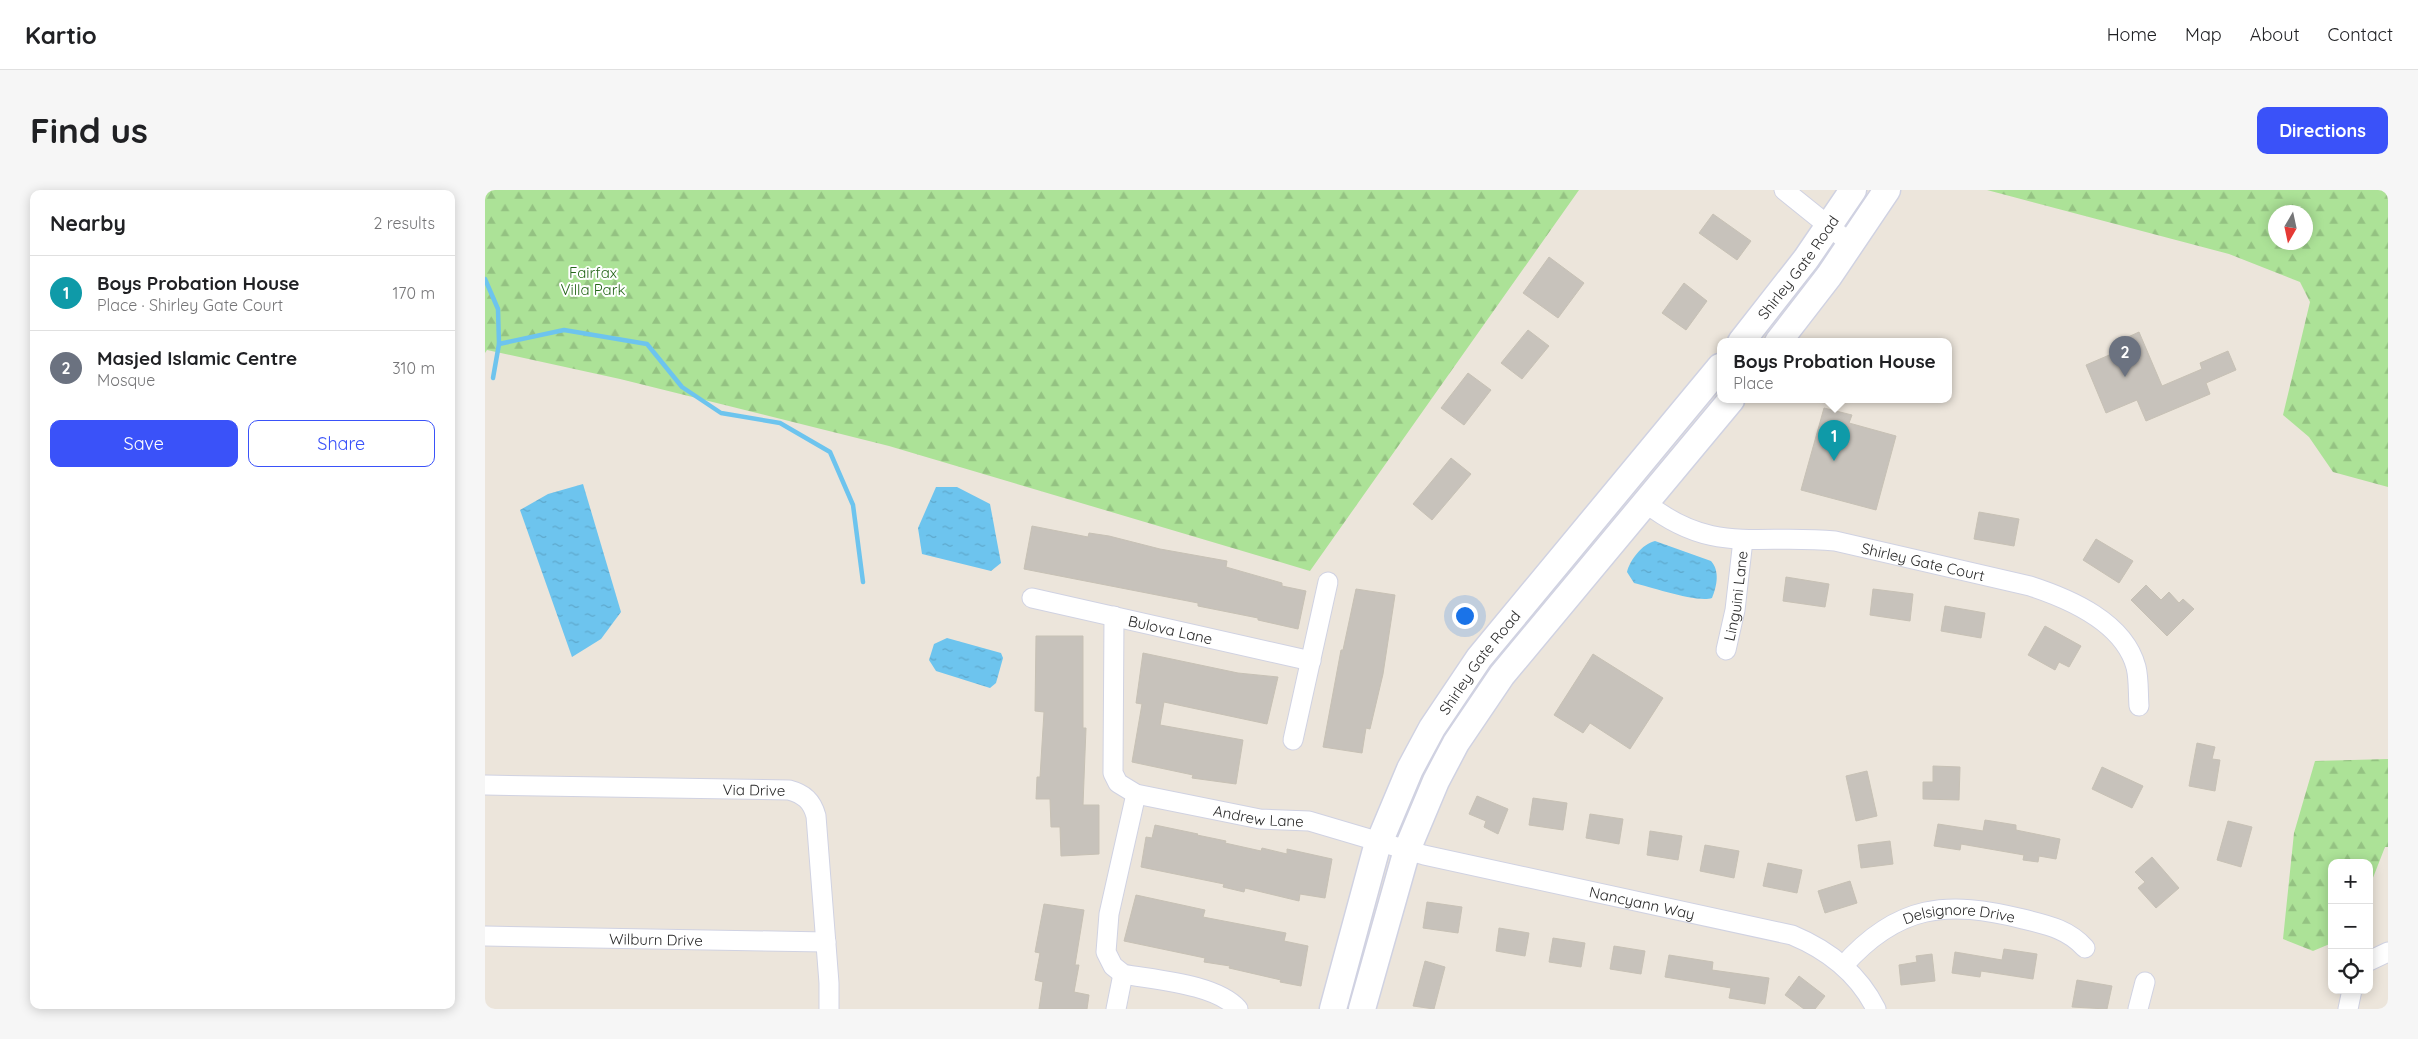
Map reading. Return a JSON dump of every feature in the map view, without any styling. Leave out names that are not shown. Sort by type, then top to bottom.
[{"type":"main road","name":"Shirley Gate Road","points":[[1744,338],[1853,190]]},
{"type":"main road","name":"Shirley Gate Road","points":[[1780,338],[1851,244],[1887,190]]},
{"type":"main road","name":"Shirley Gate Road","points":[[1333,1009],[1379,842],[1392,808],[1432,728],[1473,666],[1717,371]]},
{"type":"main road","name":"Shirley Gate Road","points":[[1362,1009],[1407,850],[1436,781],[1480,706],[1527,643],[1729,403]]},
{"type":"street","points":[[1784,190],[1851,244]]},
{"type":"street","name":"Shirley Gate Court","points":[[1646,503],[1671,522],[1689,530],[1721,539],[1801,538],[1835,541],[2030,586],[2059,596],[2099,619],[2125,644],[2136,668],[2139,706]]},
{"type":"street","name":"Linguini Lane","points":[[1726,650],[1735,610],[1743,540]]},
{"type":"street","points":[[1293,740],[1329,582]]},
{"type":"street","name":"Bulova Lane","points":[[1032,598],[1311,661]]},
{"type":"street","name":"Andrew Lane","points":[[1114,616],[1113,773],[1118,783],[1136,794],[1260,819],[1309,821],[1379,842]]},
{"type":"street","name":"Via Drive","points":[[485,785],[789,790],[799,792],[808,799],[816,816],[826,942],[829,1009]]},
{"type":"street","points":[[1136,794],[1109,914],[1106,952],[1113,966],[1123,974],[1212,991],[1230,1000],[1238,1009]]},
{"type":"street","name":"Nancyann Way","points":[[1379,842],[1407,850],[1792,935],[1818,948],[1843,966],[1862,987],[1876,1009]]},
{"type":"street","name":"Delsignore Drive","points":[[1843,966],[1857,950],[1883,929],[1926,911],[1953,908],[1995,912],[2057,928],[2077,939],[2085,948]]},
{"type":"street","name":"Wilburn Drive","points":[[485,936],[826,942]]},
{"type":"street","points":[[2373,959],[2388,952]]},
{"type":"street","points":[[1116,1009],[1123,974]]},
{"type":"street","points":[[2138,1009],[2145,982]]},
{"type":"street","points":[[2348,1009],[2351,994]]},
{"type":"green space","name":"Fairfax Villa Park","points":[[485,190],[1579,190],[1310,571],[889,446],[620,379],[487,350],[485,353]]},
{"type":"green space","points":[[1987,190],[2388,190],[2388,487],[2333,472],[2309,437],[2283,415],[2310,302],[2300,282],[2229,254]]},
{"type":"green space","points":[[2388,759],[2388,847],[2385,847],[2373,878],[2373,859],[2328,859],[2328,945],[2313,951],[2283,939],[2294,833],[2315,761]]},
{"type":"water","points":[[583,484],[621,612],[601,639],[572,657],[520,510],[548,494]]},
{"type":"water","points":[[936,487],[957,487],[990,504],[1001,563],[991,571],[922,554],[918,528]]},
{"type":"water","points":[[1655,541],[1711,561],[1717,574],[1712,598],[1685,597],[1634,583],[1627,572],[1631,563],[1641,549]]},
{"type":"water","points":[[947,638],[1001,653],[1003,658],[996,683],[990,688],[936,671],[929,660],[934,644]]},
{"type":"building","points":[[1713,214],[1751,241],[1737,260],[1699,233]]},
{"type":"building","points":[[1549,257],[1584,283],[1558,318],[1523,293]]},
{"type":"building","points":[[1684,283],[1707,301],[1686,330],[1662,313]]},
{"type":"building","points":[[1528,330],[1549,346],[1522,379],[1501,363]]},
{"type":"building","points":[[2139,332],[2162,386],[2202,369],[2200,363],[2228,351],[2236,370],[2206,383],[2210,394],[2146,421],[2137,400],[2106,413],[2086,365],[2121,350],[2117,342]]},
{"type":"building","points":[[1468,373],[1491,390],[1464,425],[1441,408]]},
{"type":"building","points":[[1824,408],[1852,415],[1849,423],[1896,436],[1876,510],[1801,490]]},
{"type":"building","points":[[1451,458],[1471,474],[1432,520],[1413,504]]},
{"type":"building","points":[[1979,512],[2019,519],[2014,546],[1974,539]]},
{"type":"building","points":[[1032,526],[1088,537],[1089,533],[1109,536],[1160,549],[1227,561],[1226,567],[1282,583],[1282,586],[1306,591],[1298,629],[1258,620],[1258,618],[1198,606],[1198,603],[1024,569]]},
{"type":"building","points":[[2096,539],[2133,561],[2119,583],[2083,560]]},
{"type":"building","points":[[1786,577],[1829,584],[1825,607],[1783,601]]},
{"type":"building","points":[[2146,585],[2161,600],[2169,592],[2179,603],[2183,599],[2194,609],[2167,636],[2131,600]]},
{"type":"building","points":[[1356,589],[1395,595],[1383,674],[1370,729],[1366,728],[1362,753],[1323,747],[1341,650],[1343,650]]},
{"type":"building","points":[[1873,589],[1913,594],[1910,621],[1870,615]]},
{"type":"building","points":[[1945,606],[1985,613],[1981,638],[1941,631]]},
{"type":"building","points":[[2045,626],[2081,646],[2069,667],[2059,662],[2055,670],[2028,655]]},
{"type":"building","points":[[1036,636],[1083,636],[1083,728],[1086,728],[1083,805],[1099,805],[1099,854],[1061,856],[1060,827],[1051,827],[1050,799],[1036,799],[1037,777],[1040,777],[1044,712],[1035,711]]},
{"type":"building","points":[[1143,653],[1238,673],[1278,677],[1267,724],[1164,702],[1160,725],[1243,740],[1236,784],[1192,778],[1193,775],[1132,762],[1142,704],[1136,703]]},
{"type":"building","points":[[1593,654],[1663,698],[1630,749],[1590,723],[1583,733],[1554,715]]},
{"type":"building","points":[[2197,743],[2215,747],[2212,759],[2220,760],[2215,791],[2189,786]]},
{"type":"building","points":[[1933,766],[1960,767],[1959,800],[1923,799],[1923,782],[1933,782]]},
{"type":"building","points":[[2102,767],[2143,786],[2132,808],[2092,789]]},
{"type":"building","points":[[1867,771],[1877,816],[1856,821],[1846,776]]},
{"type":"building","points":[[1477,796],[1508,809],[1498,834],[1484,827],[1486,821],[1469,814]]},
{"type":"building","points":[[1533,798],[1567,803],[1563,830],[1529,825]]},
{"type":"building","points":[[1590,814],[1623,819],[1619,844],[1586,838]]},
{"type":"building","points":[[1985,820],[2016,825],[2016,830],[2060,839],[2056,859],[2039,856],[2038,862],[2023,860],[2024,855],[1961,844],[1960,850],[1934,846],[1938,824],[1983,831]]},
{"type":"building","points":[[2228,821],[2252,827],[2241,867],[2217,860]]},
{"type":"building","points":[[1155,825],[1198,834],[1226,841],[1225,843],[1261,851],[1262,848],[1287,854],[1287,849],[1332,859],[1325,898],[1300,894],[1299,901],[1245,888],[1244,892],[1223,887],[1224,884],[1141,867],[1146,837],[1152,838]]},
{"type":"building","points":[[1650,831],[1682,836],[1678,860],[1647,855]]},
{"type":"building","points":[[1890,841],[1893,864],[1861,868],[1858,845]]},
{"type":"building","points":[[1705,845],[1739,851],[1734,878],[1700,871]]},
{"type":"building","points":[[2152,857],[2179,888],[2156,908],[2138,888],[2145,882],[2135,872]]},
{"type":"building","points":[[1768,863],[1802,870],[1797,893],[1763,886]]},
{"type":"building","points":[[1850,881],[1857,903],[1825,913],[1818,891]]},
{"type":"building","points":[[1136,895],[1205,910],[1203,917],[1286,933],[1284,941],[1308,946],[1301,986],[1229,968],[1230,966],[1204,962],[1205,958],[1124,941]]},
{"type":"building","points":[[1427,902],[1462,907],[1458,933],[1423,928]]},
{"type":"building","points":[[1044,904],[1084,910],[1075,965],[1079,965],[1074,992],[1089,995],[1087,1009],[1039,1009],[1043,982],[1035,980],[1040,953],[1035,952]]},
{"type":"building","points":[[1499,928],[1529,933],[1525,956],[1496,951]]},
{"type":"building","points":[[1553,938],[1585,943],[1581,967],[1549,962]]},
{"type":"building","points":[[1614,946],[1645,951],[1641,974],[1610,969]]},
{"type":"building","points":[[2004,949],[2037,954],[2033,979],[1981,971],[1980,977],[1952,973],[1955,952],[2002,960]]},
{"type":"building","points":[[1932,954],[1935,981],[1901,985],[1899,965],[1917,962],[1916,956]]},
{"type":"building","points":[[1669,955],[1713,962],[1712,970],[1769,978],[1765,1004],[1729,998],[1731,988],[1665,977]]},
{"type":"building","points":[[1425,961],[1445,967],[1434,1009],[1413,1006]]},
{"type":"building","points":[[1799,976],[1825,996],[1815,1009],[1804,1009],[1785,995]]},
{"type":"building","points":[[2077,980],[2112,986],[2107,1009],[2072,1007]]},
{"type":"waterway","points":[[485,279],[498,309],[499,344],[564,330],[647,344],[682,387],[721,413],[780,423],[830,452],[853,505],[863,582]]},
{"type":"waterway","points":[[493,378],[499,344]]},
{"type":"place","name":"Masjed Islamic Centre","points":[[2125,377]]},
{"type":"place","name":"Boys Probation House","points":[[1834,461]]}]
